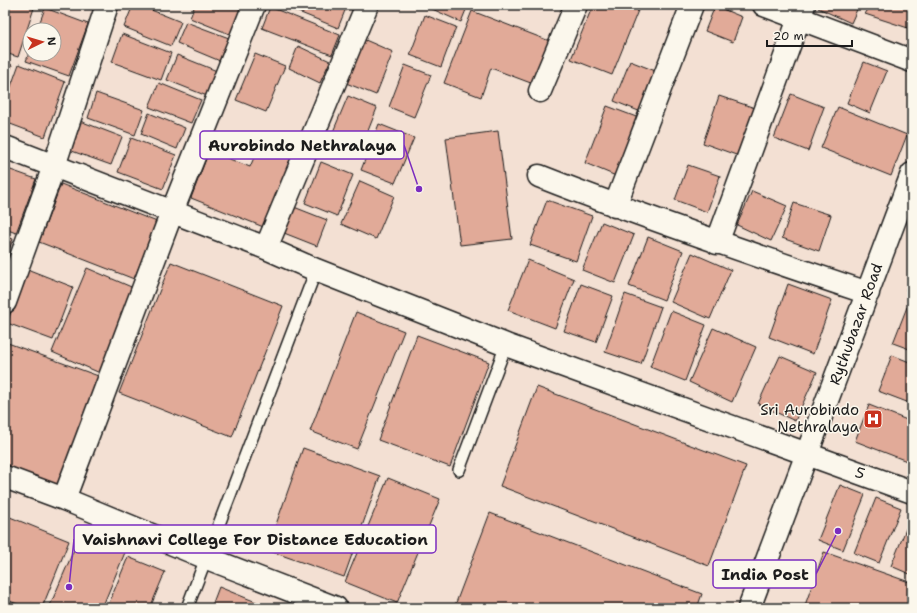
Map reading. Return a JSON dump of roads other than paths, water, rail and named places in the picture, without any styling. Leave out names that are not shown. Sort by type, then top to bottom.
[{"type":"street","points":[[64,499],[172,212],[254,5]]},
{"type":"street","points":[[266,248],[367,5]]},
{"type":"street","points":[[540,91],[576,5]]},
{"type":"street","points":[[615,206],[692,5]]},
{"type":"street","points":[[764,5],[801,12],[912,61]]},
{"type":"street","points":[[5,302],[54,166],[104,6]]},
{"type":"street","points":[[717,243],[801,12]]},
{"type":"street","name":"5","points":[[5,147],[266,248],[316,270],[506,345],[912,492]]},
{"type":"street","name":"Rythubazar Road","points":[[749,608],[912,174]]},
{"type":"street","points":[[539,176],[615,206],[717,243],[868,292]]},
{"type":"street","points":[[5,477],[64,499],[207,558],[336,608]]},
{"type":"lane","points":[[188,608],[316,270]]},
{"type":"lane","points":[[458,470],[506,345]]},
{"type":"place","name":"Aurobindo Nethralaya","points":[[419,189]]},
{"type":"place","name":"Sri Aurobindo Nethralaya","points":[[873,419]]},
{"type":"place","name":"India Post","points":[[838,531]]},
{"type":"place","name":"Vaishnavi College For Distance Education","points":[[69,587]]}]
